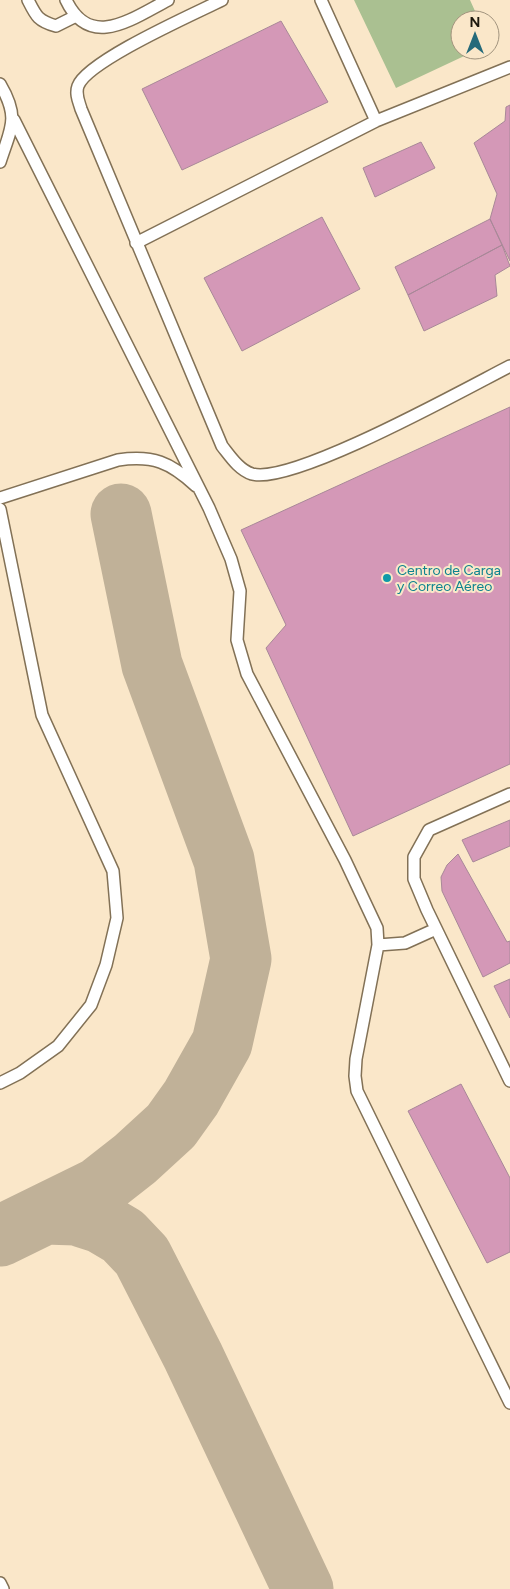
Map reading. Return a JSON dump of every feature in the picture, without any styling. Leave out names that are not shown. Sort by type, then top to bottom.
[{"type":"lane","points":[[28,0],[43,23],[56,26],[76,16]]},
{"type":"lane","points":[[66,0],[82,23],[96,28],[115,27],[168,0]]},
{"type":"lane","points":[[222,0],[109,57],[78,85],[77,94],[80,109],[222,446],[238,466],[252,474],[278,474],[305,466],[362,440],[510,366]]},
{"type":"lane","points":[[320,0],[376,120]]},
{"type":"lane","points":[[136,243],[376,120],[510,67]]},
{"type":"lane","points":[[0,84],[7,95],[14,120],[201,492],[231,559],[240,592],[237,640],[247,674],[349,869],[377,928],[378,945],[356,1059],[355,1076],[357,1092],[510,1403]]},
{"type":"lane","points":[[0,162],[14,120]]},
{"type":"lane","points":[[0,498],[118,460],[138,457],[157,460],[170,466],[201,492]]},
{"type":"lane","points":[[0,509],[42,715],[113,871],[117,918],[106,965],[91,1005],[58,1046],[20,1073],[0,1083]]},
{"type":"lane","points":[[510,794],[429,830],[414,858],[414,879],[436,929],[510,1081]]},
{"type":"lane","points":[[378,945],[405,943],[436,929]]},
{"type":"lane","points":[[0,1583],[3,1589]]},
{"type":"green space","points":[[354,0],[470,0],[474,10],[450,10],[450,60],[456,60],[396,88]]},
{"type":"building","points":[[281,21],[328,102],[182,170],[142,89]]},
{"type":"building","points":[[510,105],[510,261],[490,219],[497,194],[474,143],[505,121],[506,107]]},
{"type":"building","points":[[421,142],[435,168],[375,197],[363,168]]},
{"type":"building","points":[[322,217],[360,289],[242,351],[204,278]]},
{"type":"building","points":[[490,219],[502,245],[408,295],[395,267]]},
{"type":"building","points":[[502,245],[510,266],[495,275],[497,296],[424,331],[408,295]]},
{"type":"building","name":"Centro de Carga y Correo Aéreo","points":[[510,407],[510,764],[353,836],[266,648],[286,625],[241,530]]},
{"type":"building","points":[[510,820],[510,846],[473,862],[462,840]]},
{"type":"building","points":[[458,854],[507,942],[510,941],[510,963],[483,977],[442,891],[441,877],[447,865]]},
{"type":"building","points":[[510,979],[510,1018],[494,986]]},
{"type":"building","points":[[461,1084],[510,1178],[510,1252],[487,1263],[408,1111]]},
{"type":"taxiway","points":[[0,1236],[98,1188],[135,1159],[171,1126],[191,1098],[222,1043],[241,959],[224,860],[152,665],[121,514]]},
{"type":"taxiway","points":[[45,1214],[76,1215],[101,1223],[123,1236],[142,1256],[193,1356],[303,1589]]},
{"type":"place","name":"Centro de Carga y Correo Aéreo","points":[[387,578]]}]
